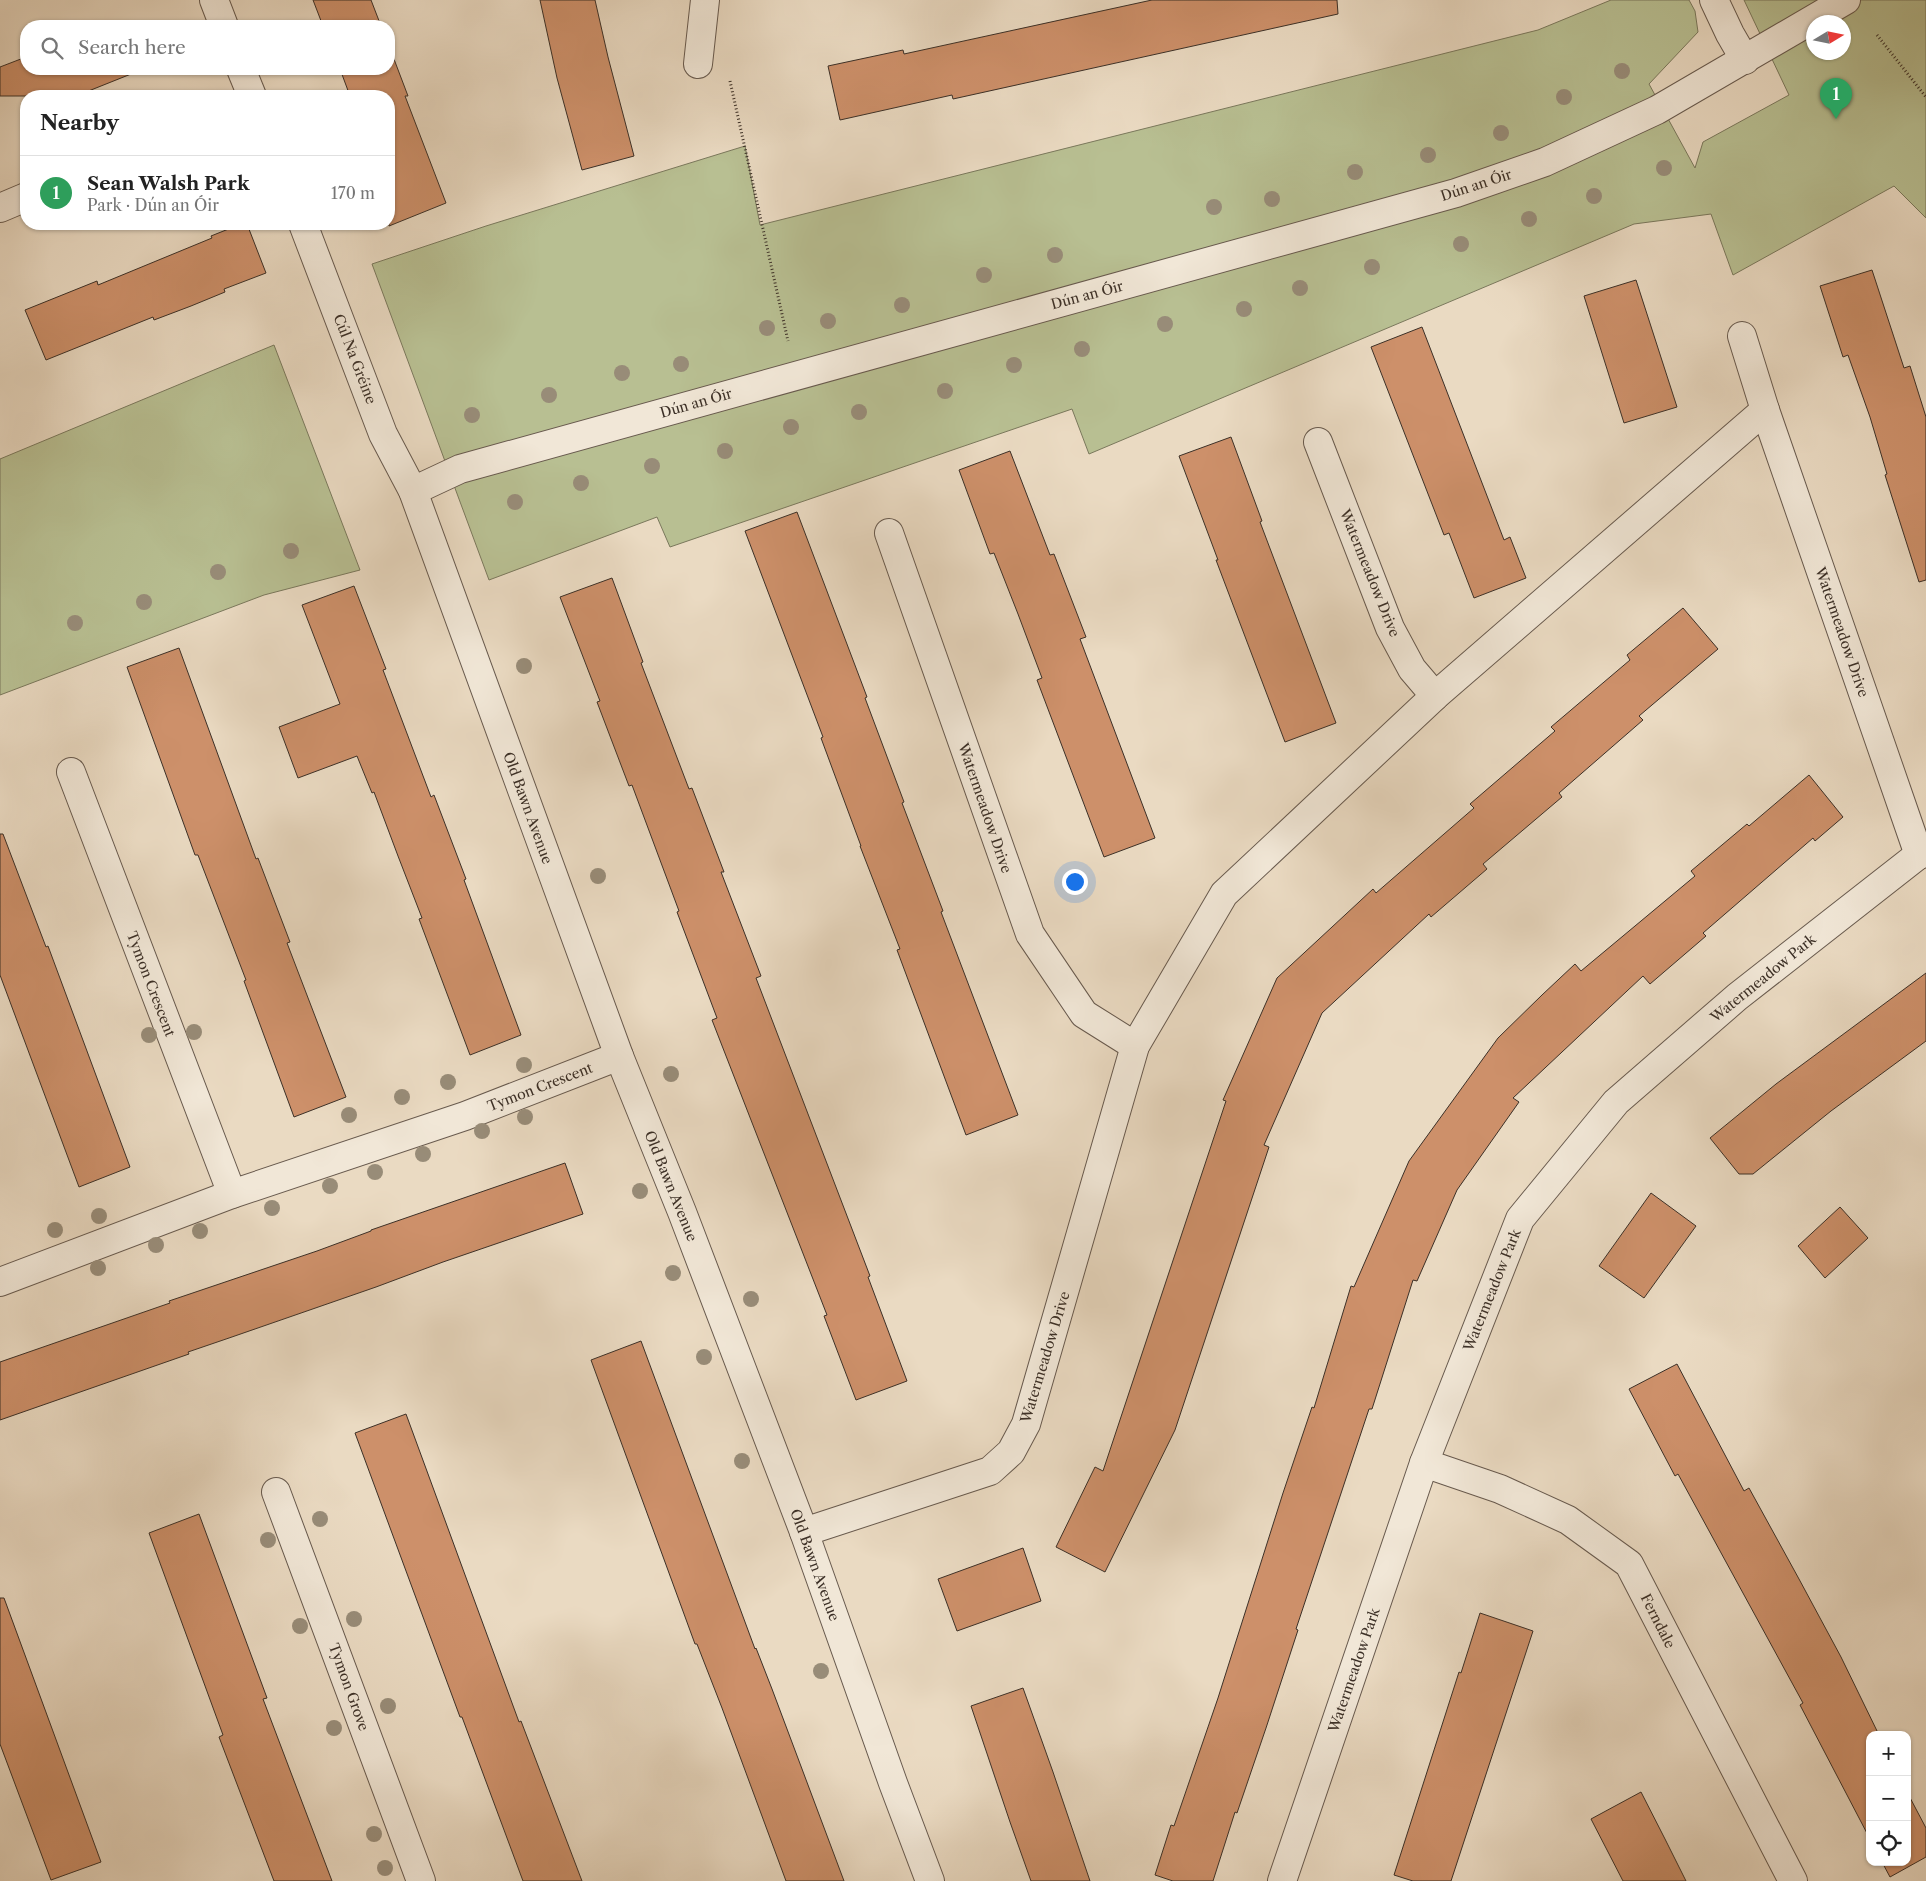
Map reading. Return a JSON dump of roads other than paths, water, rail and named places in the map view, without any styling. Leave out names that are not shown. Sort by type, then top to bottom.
[{"type":"street","points":[[214,0],[222,20]]},
{"type":"street","points":[[698,64],[705,0]]},
{"type":"street","points":[[1714,0],[1745,60]]},
{"type":"street","name":"Dún an Óir","points":[[413,492],[460,469],[1456,192],[1545,162],[1657,110],[1846,0]]},
{"type":"street","points":[[243,75],[250,90]]},
{"type":"street","points":[[0,208],[20,200]]},
{"type":"street","name":"Cúl Na Gréine","points":[[305,230],[384,434],[413,492]]},
{"type":"street","name":"Watermeadow Drive","points":[[1742,336],[1765,410],[1923,852]]},
{"type":"street","name":"Watermeadow Drive","points":[[804,1532],[990,1471],[1011,1452],[1026,1424],[1135,1046],[1224,894],[1435,696],[1765,410]]},
{"type":"street","name":"Watermeadow Drive","points":[[1318,442],[1390,628],[1412,669],[1435,696]]},
{"type":"street","name":"Old Bawn Avenue","points":[[413,492],[619,1056],[682,1212],[804,1532],[930,1881]]},
{"type":"street","name":"Watermeadow Drive","points":[[889,533],[1030,934],[1084,1014],[1135,1046]]},
{"type":"street","name":"Tymon Crescent","points":[[71,772],[232,1194]]},
{"type":"street","name":"Watermeadow Park","points":[[1282,1881],[1424,1463],[1520,1219],[1616,1102],[1737,997],[1923,852]]},
{"type":"street","name":"Tymon Crescent","points":[[0,1282],[232,1194],[466,1116],[619,1056]]},
{"type":"street","name":"Ferndale","points":[[1424,1463],[1500,1489],[1568,1520],[1629,1564],[1793,1881]]},
{"type":"street","name":"Tymon Grove","points":[[276,1492],[421,1881]]},
{"type":"place","name":"Sean Walsh Park","points":[[1836,119]]}]
